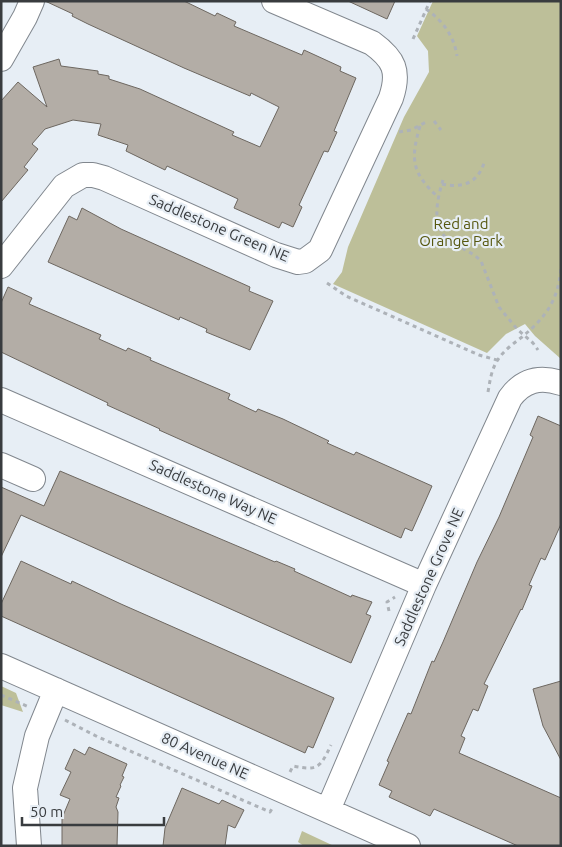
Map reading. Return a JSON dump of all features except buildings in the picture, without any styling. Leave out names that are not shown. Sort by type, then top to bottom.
[{"type":"street","points":[[1,59],[32,1]]},
{"type":"street","name":"Saddlestone Green NE","points":[[1,266],[64,186],[83,175],[104,178],[289,260],[306,261],[320,250],[391,98],[395,77],[390,59],[372,44],[303,7],[274,1]]},
{"type":"street","name":"Saddlestone Grove NE","points":[[328,810],[424,585],[510,398],[523,384],[541,379],[561,383]]},
{"type":"street","name":"Saddlestone Way NE","points":[[1,400],[424,585]]},
{"type":"street","points":[[1,465],[33,479]]},
{"type":"street","name":"80 Avenue NE","points":[[1,666],[408,846]]},
{"type":"street","points":[[29,846],[25,788],[37,736],[56,690]]},
{"type":"path","points":[[413,39],[430,1]]},
{"type":"path","points":[[426,9],[447,28],[455,44],[457,56]]},
{"type":"path","points":[[393,132],[411,130],[428,121]]},
{"type":"path","points":[[434,121],[440,130]]},
{"type":"path","points":[[420,126],[413,156],[416,170],[424,184],[438,197]]},
{"type":"path","points":[[484,163],[480,173],[469,183],[460,186],[442,182],[438,197],[438,222],[442,233],[451,242],[470,252],[481,261],[495,301],[516,329],[533,343],[538,350]]},
{"type":"path","points":[[327,283],[346,296],[479,355],[497,360]]},
{"type":"path","points":[[386,619],[389,611],[387,602],[395,598]]},
{"type":"path","points":[[1,695],[25,705]]},
{"type":"path","points":[[67,721],[98,737],[270,812],[276,801]]},
{"type":"path","points":[[287,778],[293,766],[307,769],[320,766],[332,742]]},
{"type":"green space","name":"Red and Orange Park","points":[[433,1],[561,1],[561,359],[535,336],[525,324],[506,334],[487,353],[333,284],[342,272],[348,247],[404,117],[429,72],[428,51],[417,36]]},
{"type":"green space","points":[[1,686],[16,693],[23,712],[1,705]]},
{"type":"green space","points":[[302,831],[334,846],[304,846],[298,842]]}]
